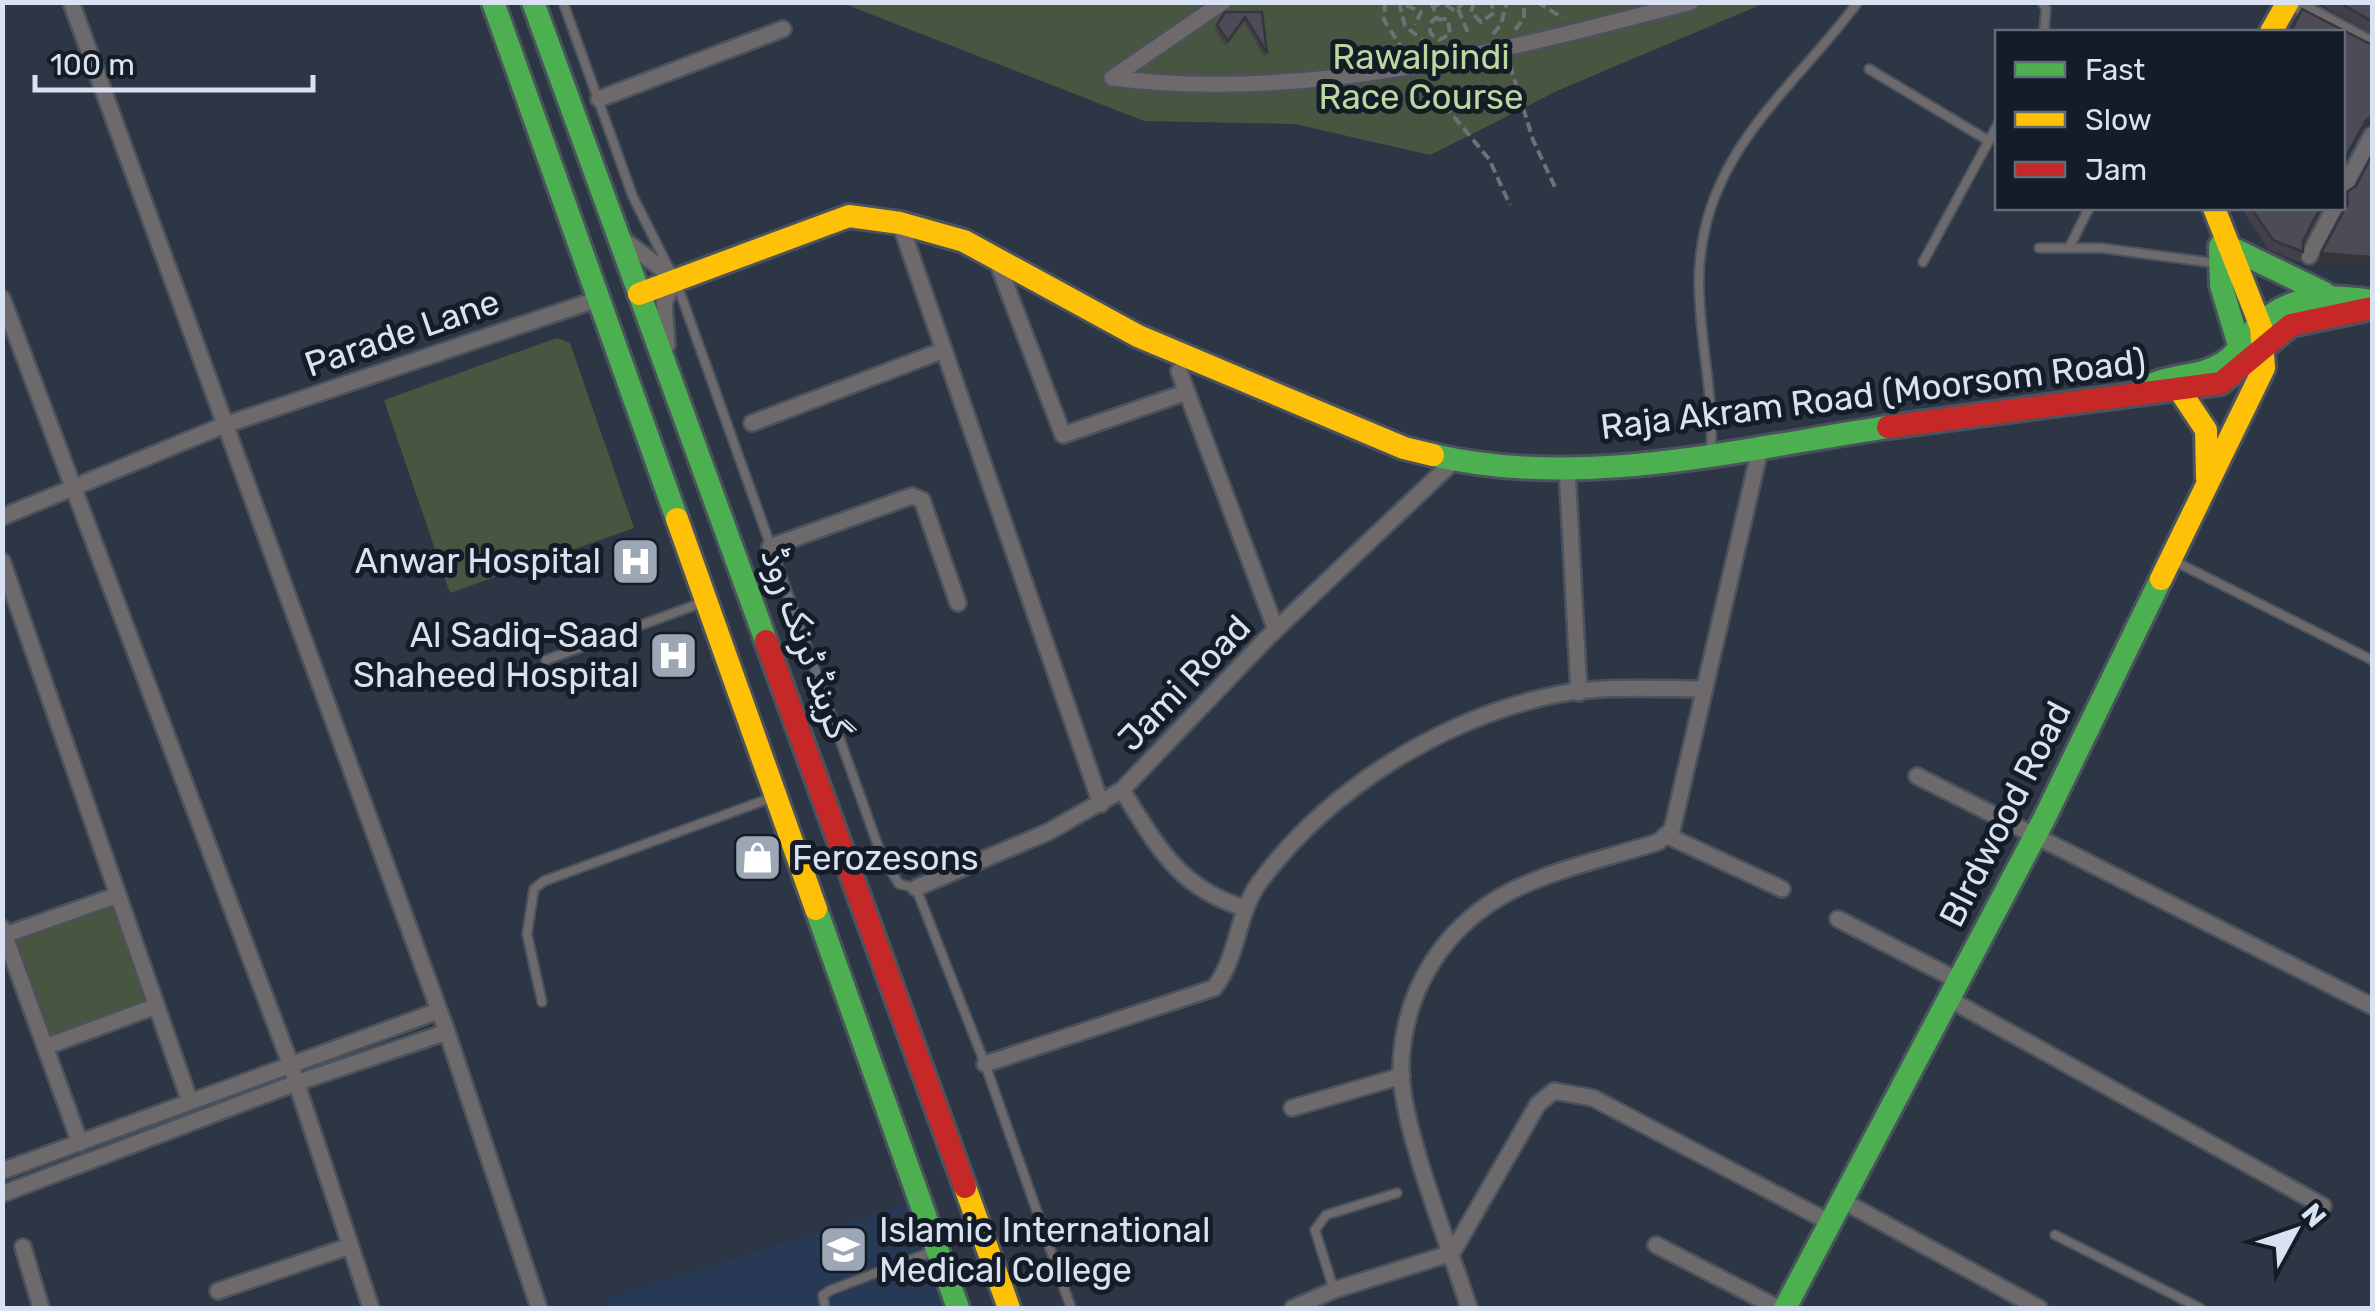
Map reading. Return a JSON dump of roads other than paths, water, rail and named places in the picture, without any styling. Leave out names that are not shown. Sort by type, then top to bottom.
[{"type":"main road","points":[[493,2],[958,1308]]},
{"type":"main road","name":"گرینڈ ٹرنک روڈ","points":[[534,2],[1009,1308]]},
{"type":"main road","points":[[2272,30],[2290,2]]},
{"type":"main road","points":[[2214,210],[2221,285],[2247,365]]},
{"type":"main road","name":"Raja Akram Road (Moorsom Road)","points":[[639,294],[849,216],[900,223],[964,241],[1138,336],[1404,448],[1455,460],[1567,467],[1760,449],[2142,390],[2180,391],[2221,384],[2247,365]]},
{"type":"main road","points":[[2220,252],[2324,294],[2372,305]]},
{"type":"main road","points":[[2220,252],[2243,282],[2262,334]]},
{"type":"main road","points":[[2247,365],[2262,334],[2299,299],[2324,294]]},
{"type":"main road","points":[[2262,334],[2308,318],[2372,305]]},
{"type":"main road","name":"BIrdwood Road","points":[[1782,1308],[1843,1201],[2035,837],[2207,489],[2247,365],[2264,368],[2262,334]]},
{"type":"main road","points":[[2142,390],[2165,376],[2247,365]]},
{"type":"main road","points":[[2180,391],[2203,416],[2209,446],[2207,489]]},
{"type":"street","points":[[72,2],[222,426],[446,1032],[540,1308]]},
{"type":"street","points":[[1223,2],[1112,78],[1178,86],[1413,68],[1691,2]]},
{"type":"street","points":[[2290,2],[2343,30]]},
{"type":"street","points":[[599,99],[783,29]]},
{"type":"street","points":[[2345,31],[2372,45]]},
{"type":"street","points":[[2345,184],[2372,135]]},
{"type":"street","points":[[2309,256],[2333,210]]},
{"type":"street","points":[[900,223],[1101,804]]},
{"type":"street","points":[[617,234],[675,279],[664,303],[668,368]]},
{"type":"street","points":[[996,258],[1062,435],[1187,392]]},
{"type":"street","points":[[2,298],[290,1064],[372,1308]]},
{"type":"street","name":"Parade Lane","points":[[2,517],[222,426],[600,298]]},
{"type":"street","points":[[752,423],[944,350]]},
{"type":"street","points":[[1180,372],[1276,630]]},
{"type":"street","points":[[1468,1308],[1412,1129],[1402,1076],[1407,1013],[1429,963],[1468,918],[1514,890],[1658,842],[1672,830],[1760,449]]},
{"type":"street","name":"Jami Road","points":[[916,888],[1048,832],[1122,790],[1276,630],[1455,460]]},
{"type":"street","points":[[1567,467],[1578,693]]},
{"type":"street","points":[[770,547],[912,496],[922,500],[958,603]]},
{"type":"street","points":[[3,566],[190,1102]]},
{"type":"street","points":[[984,1064],[1214,988],[1236,950],[1245,908],[1273,865],[1392,760],[1477,718],[1578,693],[1704,689]]},
{"type":"street","points":[[1917,776],[2372,1006]]},
{"type":"street","points":[[1122,790],[1152,838],[1195,889],[1245,908]]},
{"type":"street","points":[[1666,835],[1782,889]]},
{"type":"street","points":[[80,1143],[4,932],[118,895]]},
{"type":"street","points":[[1838,919],[2323,1206]]},
{"type":"street","points":[[45,1047],[156,1006]]},
{"type":"street","points":[[2,1171],[438,1011]]},
{"type":"street","points":[[2,1194],[296,1083],[446,1032]]},
{"type":"street","points":[[1292,1108],[1402,1076]]},
{"type":"street","points":[[1293,1308],[1334,1290],[1452,1253],[1538,1104],[1554,1091],[1592,1098],[1830,1223]]},
{"type":"street","points":[[1843,1201],[2039,1308]]},
{"type":"street","points":[[1656,1245],[1782,1308]]},
{"type":"street","points":[[218,1291],[350,1246]]},
{"type":"street","points":[[23,1247],[41,1308]]},
{"type":"lane","points":[[563,2],[633,197],[675,279],[882,857],[899,884],[916,888],[984,1064],[1070,1308]]},
{"type":"lane","points":[[1710,454],[1713,409],[1700,336],[1698,277],[1709,209],[1744,136],[1858,2]]},
{"type":"lane","points":[[2042,2],[2046,10],[2044,30]]},
{"type":"lane","points":[[1869,69],[1989,141]]},
{"type":"lane","points":[[1923,262],[1995,130]]},
{"type":"lane","points":[[2070,248],[2088,210]]},
{"type":"lane","points":[[2039,248],[2220,252]]},
{"type":"lane","points":[[2172,560],[2372,660]]},
{"type":"lane","points":[[546,660],[707,601]]},
{"type":"lane","points":[[542,1002],[526,934],[534,888],[776,796]]},
{"type":"lane","points":[[1334,1290],[1315,1230],[1318,1222],[1326,1214],[1398,1193]]},
{"type":"lane","points":[[2055,1235],[2200,1308]]},
{"type":"lane","points":[[826,1308],[823,1295],[832,1290],[937,1250]]},
{"type":"place","name":"Anwar Hospital","points":[[636,561]]},
{"type":"place","name":"Al Sadiq-Saad Shaheed Hospital","points":[[674,655]]},
{"type":"place","name":"Ferozesons","points":[[757,858]]},
{"type":"place","name":"Islamic International Medical College","points":[[844,1250]]},
{"type":"park label","name":"Rawalpindi Race Course","points":[[1421,77]]}]
